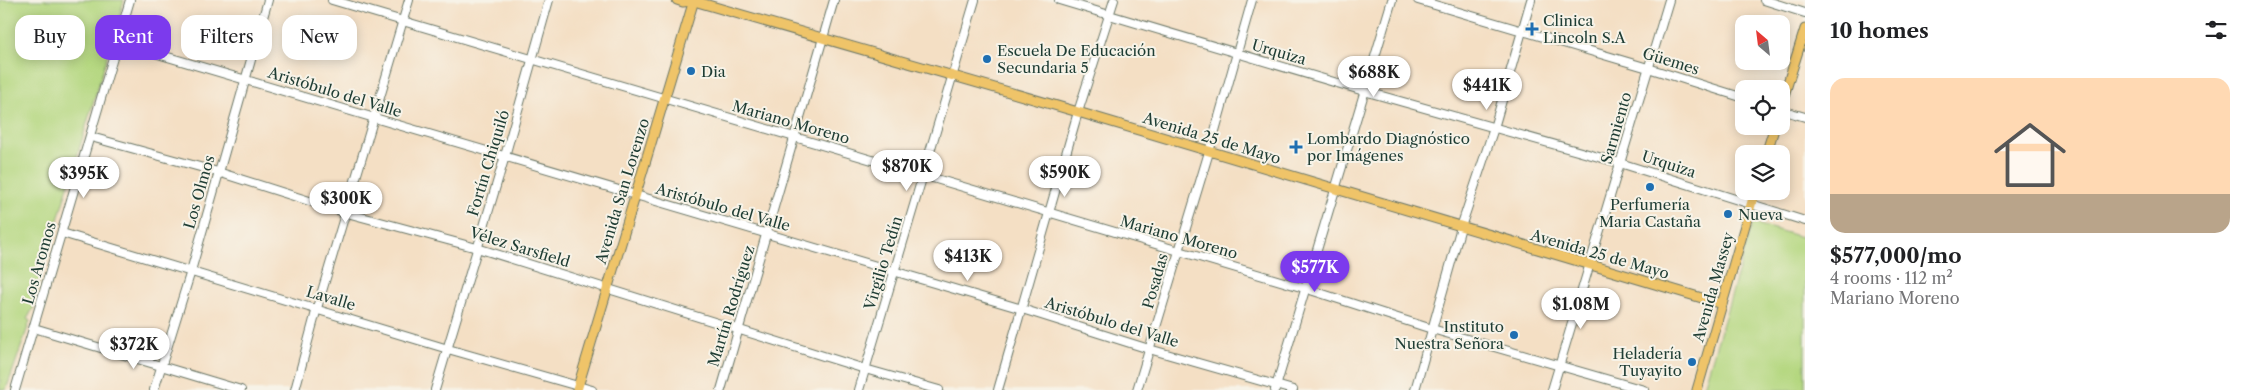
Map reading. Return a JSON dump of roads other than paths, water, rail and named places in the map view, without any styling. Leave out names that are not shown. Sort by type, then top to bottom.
[{"type":"main road","name":"Avenida 25 de Mayo","points":[[677,0],[683,2],[693,0],[1078,112],[1722,304]]},
{"type":"main road","name":"Avenida San Lorenzo","points":[[578,388],[693,0]]},
{"type":"main road","points":[[1789,80],[1805,29]]},
{"type":"main road","name":"Avenida Massey","points":[[1697,390],[1752,200]]},
{"type":"street","name":"Los Aromos","points":[[125,15],[130,0]]},
{"type":"street","name":"Los Olmos","points":[[154,390],[191,271],[268,0]]},
{"type":"street","name":"Mariano Moreno","points":[[332,0],[1304,288],[1432,329],[1644,390]]},
{"type":"street","points":[[295,390],[317,308],[347,213],[409,0]]},
{"type":"street","name":"Fortín Chiquiló","points":[[435,390],[505,156],[549,0]]},
{"type":"street","name":"Martín Rodríguez","points":[[721,390],[834,0]]},
{"type":"street","name":"Virgilio Tedín","points":[[859,390],[954,76],[975,0]]},
{"type":"street","name":"Urquiza","points":[[1060,0],[1364,91],[1620,163],[1805,221]]},
{"type":"street","points":[[998,390],[1078,112],[1114,0]]},
{"type":"street","name":"Posadas","points":[[1137,390],[1209,152],[1252,0]]},
{"type":"street","points":[[1276,387],[1304,288],[1392,0]]},
{"type":"street","name":"Güemes","points":[[1418,0],[1735,95]]},
{"type":"street","points":[[1415,390],[1461,227],[1494,128],[1531,0]]},
{"type":"street","name":"Sarmiento","points":[[1552,390],[1668,0]]},
{"type":"street","points":[[1764,0],[1805,13]]},
{"type":"street","name":"Aristóbulo del Valle","points":[[171,57],[1022,309],[1276,387],[1293,390]]},
{"type":"street","name":"Los Aromos","points":[[15,390],[91,137],[112,60]]},
{"type":"street","points":[[1790,113],[1805,117]]},
{"type":"street","name":"Vélez Sarsfield","points":[[91,137],[218,172],[347,213],[477,248],[865,369],[939,390]]},
{"type":"street","name":"Lavalle","points":[[62,233],[317,308],[578,388],[592,390]]},
{"type":"street","points":[[34,328],[241,390]]},
{"type":"place","name":"Clinica Lincoln S.A","points":[[1532,29]]},
{"type":"place","name":"Escuela De Educación Secundaria 5","points":[[987,59]]},
{"type":"place","name":"Dia","points":[[691,71]]},
{"type":"place","name":"Lombardo Diagnóstico por Imágenes","points":[[1296,147]]},
{"type":"place","name":"Perfumería Maria Castaña","points":[[1650,187]]},
{"type":"place","name":"Nueva","points":[[1728,214]]},
{"type":"place","name":"Instituto Nuestra Señora","points":[[1514,335]]},
{"type":"place","name":"Heladería Tuyayito","points":[[1692,362]]}]
